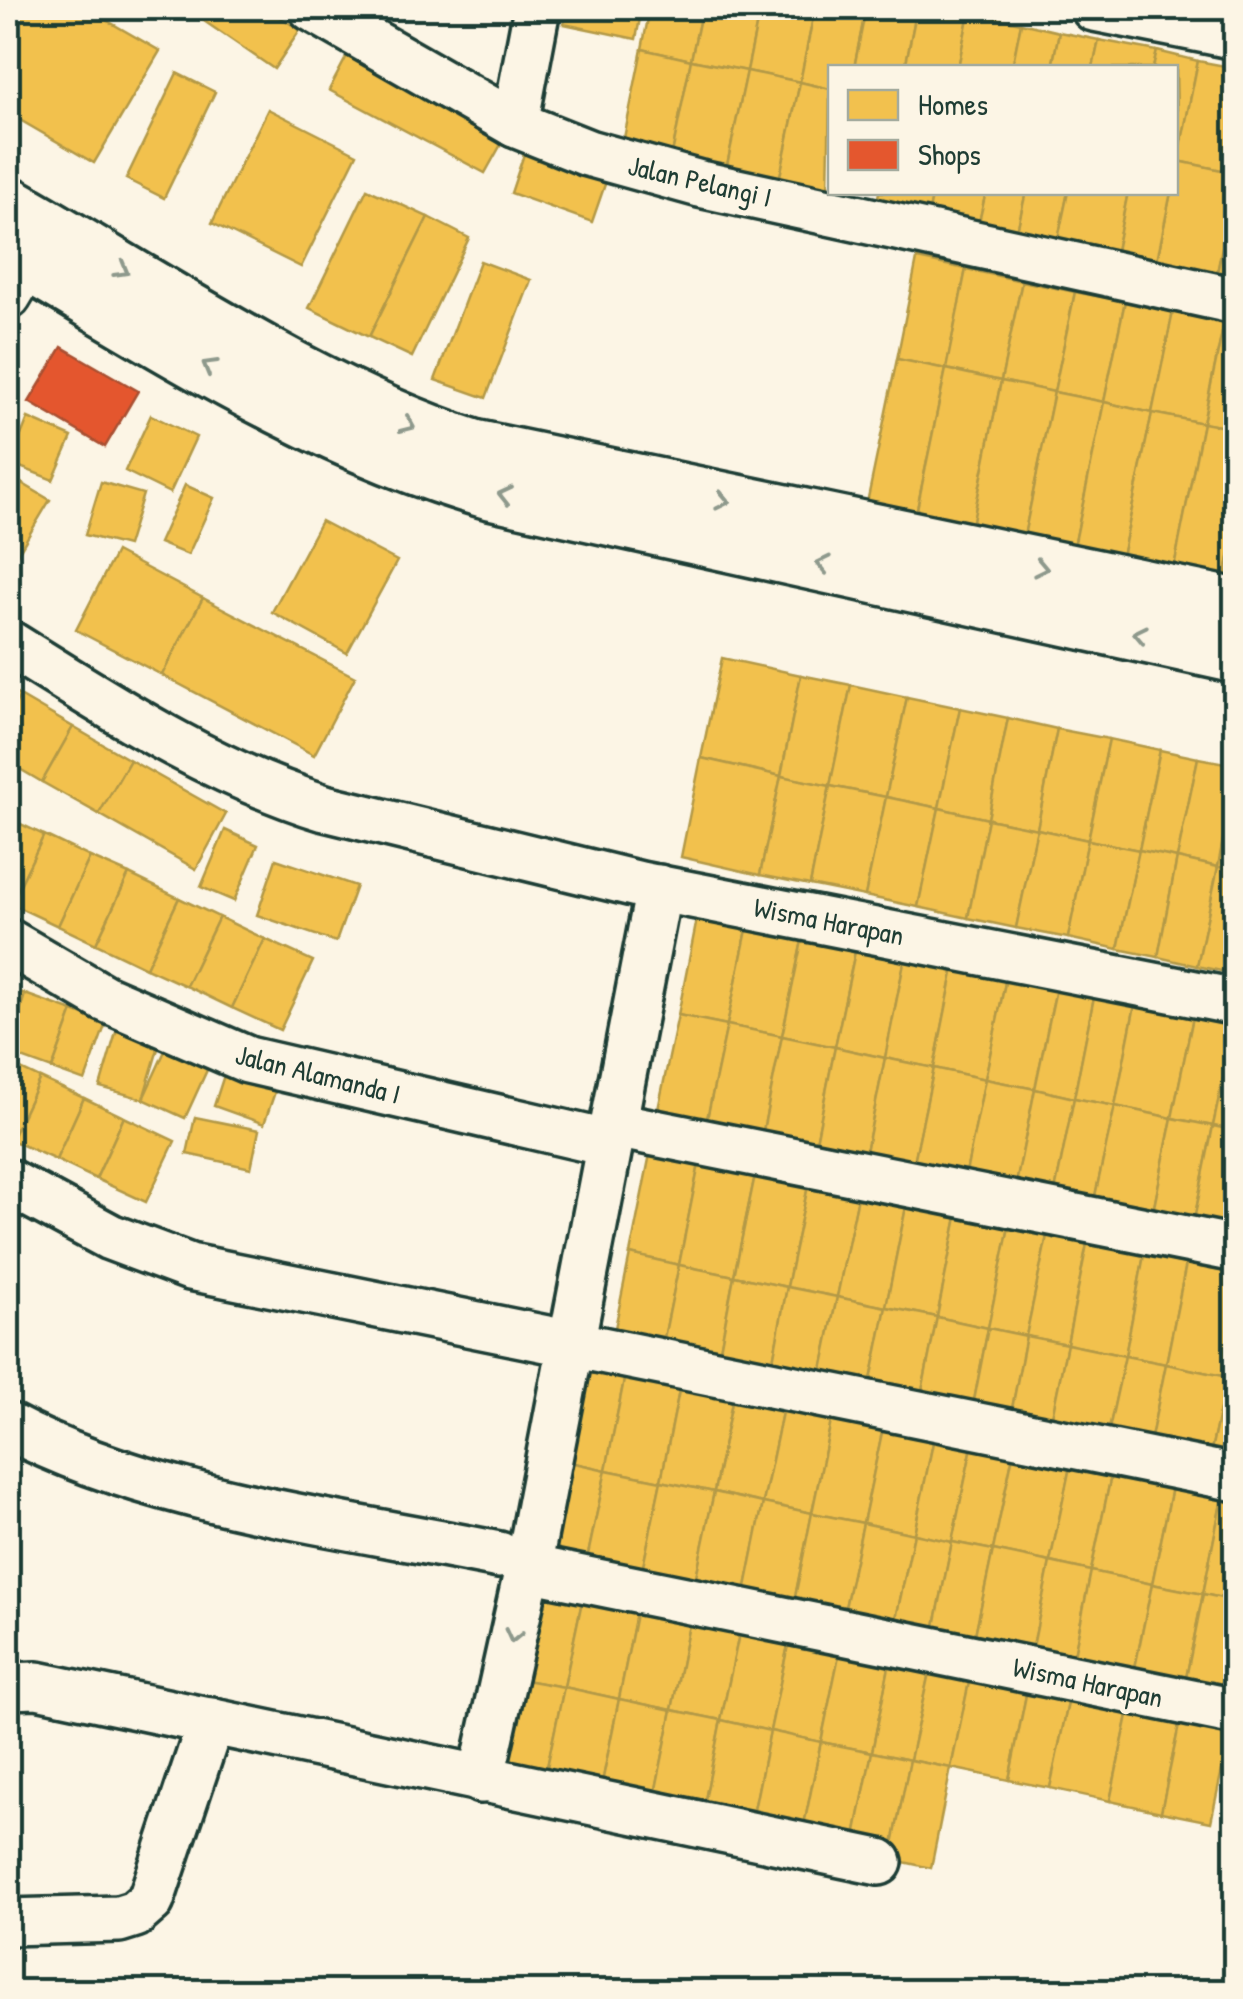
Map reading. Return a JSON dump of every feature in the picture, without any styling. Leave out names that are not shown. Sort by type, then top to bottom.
[{"type":"main road","points":[[20,248],[365,406],[474,448],[1236,607]]},
{"type":"main road","points":[[20,248],[303,420],[422,472],[490,492],[1236,655]]},
{"type":"street","name":"Jalan Pelangi I","points":[[312,8],[515,124],[588,153],[700,184],[1236,301]]},
{"type":"street","points":[[515,124],[537,8]]},
{"type":"street","points":[[1094,8],[1236,36]]},
{"type":"street","name":"Wisma Harapan","points":[[8,643],[174,746],[274,792],[650,886],[1236,1002]]},
{"type":"street","points":[[466,1776],[559,1343],[650,886]]},
{"type":"street","name":"Jalan Alamanda I","points":[[8,942],[104,998],[248,1060],[602,1132]]},
{"type":"street","points":[[602,1132],[1236,1250]]},
{"type":"street","points":[[8,1182],[110,1237],[190,1267],[1236,1478]]},
{"type":"street","name":"Wisma Harapan","points":[[8,1426],[95,1466],[178,1489],[1236,1712]]},
{"type":"street","points":[[17,1680],[879,1862]]},
{"type":"street","points":[[8,1922],[119,1919],[135,1914],[152,1900],[211,1721]]},
{"type":"building: Homes","points":[[8,8],[85,8],[160,51],[94,163],[8,113]]},
{"type":"building: Homes","points":[[185,8],[266,8],[300,30],[274,69]]},
{"type":"building: Homes","points":[[567,8],[642,8],[636,39],[564,24]]},
{"type":"building: Homes","points":[[650,8],[702,8],[691,60],[642,49]]},
{"type":"building: Homes","points":[[702,8],[760,8],[747,71],[691,60]]},
{"type":"building: Homes","points":[[760,8],[815,8],[800,82],[747,71]]},
{"type":"building: Homes","points":[[815,8],[866,8],[855,65],[828,65],[828,89],[800,82]]},
{"type":"building: Homes","points":[[866,8],[917,8],[906,65],[855,65]]},
{"type":"building: Homes","points":[[917,8],[969,13],[959,65],[906,65]]},
{"type":"building: Homes","points":[[969,13],[1021,23],[1013,65],[959,65]]},
{"type":"building: Homes","points":[[1021,23],[1059,32],[1053,65],[1013,65]]},
{"type":"building: Homes","points":[[1059,32],[1099,40],[1094,65],[1053,65]]},
{"type":"building: Homes","points":[[1099,40],[1157,51],[1154,65],[1094,65]]},
{"type":"building: Homes","points":[[642,49],[691,60],[671,159],[622,148]]},
{"type":"building: Homes","points":[[1157,51],[1198,61],[1178,161],[1178,65],[1154,65]]},
{"type":"building: Homes","points":[[347,56],[504,139],[485,173],[329,90]]},
{"type":"building: Homes","points":[[691,60],[747,71],[726,170],[671,159]]},
{"type":"building: Homes","points":[[1198,61],[1236,68],[1236,173],[1178,161]]},
{"type":"building: Homes","points":[[747,71],[800,82],[779,181],[726,170]]},
{"type":"building: Homes","points":[[177,73],[215,92],[164,198],[126,179]]},
{"type":"building: Homes","points":[[800,82],[828,89],[828,192],[779,181]]},
{"type":"building: Homes","points":[[268,109],[357,154],[301,267],[212,223]]},
{"type":"building: Homes","points":[[529,139],[611,167],[592,222],[511,193]]},
{"type":"building: Homes","points":[[1178,161],[1236,173],[1217,273],[1157,260],[1170,195],[1178,195]]},
{"type":"building: Homes","points":[[1236,188],[1236,276],[1217,273]]},
{"type":"building: Homes","points":[[367,189],[428,217],[369,337],[309,308]]},
{"type":"building: Homes","points":[[878,195],[932,195],[929,212],[877,202]]},
{"type":"building: Homes","points":[[932,195],[985,195],[979,222],[929,212]]},
{"type":"building: Homes","points":[[985,195],[1025,195],[1017,231],[979,222]]},
{"type":"building: Homes","points":[[1025,195],[1067,195],[1058,239],[1017,231]]},
{"type":"building: Homes","points":[[1067,195],[1127,195],[1116,251],[1058,239]]},
{"type":"building: Homes","points":[[1127,195],[1170,195],[1157,260],[1116,251]]},
{"type":"building: Homes","points":[[428,217],[469,238],[412,357],[369,337]]},
{"type":"building: Homes","points":[[917,259],[966,269],[946,369],[897,359]]},
{"type":"building: Homes","points":[[480,261],[531,280],[486,398],[435,380]]},
{"type":"building: Homes","points":[[966,269],[1022,281],[1001,381],[946,369]]},
{"type":"building: Homes","points":[[1022,281],[1075,292],[1054,392],[1001,381]]},
{"type":"building: Homes","points":[[1075,292],[1125,301],[1104,402],[1054,392]]},
{"type":"building: Homes","points":[[1125,301],[1173,312],[1152,413],[1104,402]]},
{"type":"building: Homes","points":[[1173,312],[1224,323],[1203,423],[1152,413]]},
{"type":"building: Homes","points":[[1224,323],[1236,325],[1236,429],[1203,423]]},
{"type":"building: Homes","points":[[897,359],[946,369],[916,514],[867,503]]},
{"type":"building: Homes","points":[[946,369],[1001,381],[972,526],[916,514]]},
{"type":"building: Homes","points":[[1001,381],[1054,392],[1024,536],[972,526]]},
{"type":"building: Homes","points":[[1054,392],[1104,402],[1074,547],[1024,536]]},
{"type":"building: Homes","points":[[1104,402],[1152,413],[1122,557],[1074,547]]},
{"type":"building: Homes","points":[[1152,413],[1203,423],[1174,567],[1122,557]]},
{"type":"building: Homes","points":[[151,415],[196,437],[170,493],[125,471]]},
{"type":"building: Homes","points":[[28,418],[72,437],[53,480],[10,463]]},
{"type":"building: Homes","points":[[1203,423],[1236,429],[1236,525],[1225,577],[1174,567]]},
{"type":"building: Homes","points":[[8,475],[50,500],[8,570]]},
{"type":"building: Homes","points":[[101,482],[143,494],[127,546],[85,535]]},
{"type":"building: Homes","points":[[185,485],[214,498],[188,555],[159,543]]},
{"type":"building: Homes","points":[[321,521],[397,561],[347,653],[272,612]]},
{"type":"building: Homes","points":[[1236,525],[1236,580],[1225,577]]},
{"type":"building: Homes","points":[[116,552],[203,598],[162,675],[76,630]]},
{"type":"building: Homes","points":[[203,598],[355,677],[314,755],[162,675]]},
{"type":"building: Homes","points":[[722,658],[801,675],[781,776],[701,758]]},
{"type":"building: Homes","points":[[801,675],[851,685],[830,786],[781,776]]},
{"type":"building: Homes","points":[[851,685],[907,697],[886,797],[830,786]]},
{"type":"building: Homes","points":[[8,689],[20,696],[8,717]]},
{"type":"building: Homes","points":[[20,696],[73,727],[42,782],[8,762],[8,717]]},
{"type":"building: Homes","points":[[907,697],[960,708],[939,808],[886,797]]},
{"type":"building: Homes","points":[[960,708],[1008,718],[988,819],[939,808]]},
{"type":"building: Homes","points":[[1008,718],[1057,729],[1037,829],[988,819]]},
{"type":"building: Homes","points":[[73,727],[130,760],[99,814],[42,782]]},
{"type":"building: Homes","points":[[1057,729],[1109,739],[1088,840],[1037,829]]},
{"type":"building: Homes","points":[[1109,739],[1160,750],[1139,850],[1088,840]]},
{"type":"building: Homes","points":[[1160,750],[1198,758],[1177,858],[1139,850]]},
{"type":"building: Homes","points":[[701,758],[781,776],[760,875],[681,857]]},
{"type":"building: Homes","points":[[1198,758],[1236,765],[1218,867],[1177,858]]},
{"type":"building: Homes","points":[[130,760],[226,814],[196,869],[99,814]]},
{"type":"building: Homes","points":[[781,776],[830,786],[810,885],[760,875]]},
{"type":"building: Homes","points":[[1236,780],[1236,870],[1218,867]]},
{"type":"building: Homes","points":[[830,786],[886,797],[865,896],[810,885]]},
{"type":"building: Homes","points":[[886,797],[939,808],[918,907],[865,896]]},
{"type":"building: Homes","points":[[939,808],[988,819],[968,918],[918,907]]},
{"type":"building: Homes","points":[[8,818],[44,835],[11,904],[8,902]]},
{"type":"building: Homes","points":[[988,819],[1037,829],[1016,928],[968,918]]},
{"type":"building: Homes","points":[[1037,829],[1088,840],[1068,938],[1016,928]]},
{"type":"building: Homes","points":[[225,830],[258,845],[234,901],[201,887]]},
{"type":"building: Homes","points":[[44,835],[90,857],[58,926],[11,904]]},
{"type":"building: Homes","points":[[1088,840],[1139,850],[1118,949],[1068,938]]},
{"type":"building: Homes","points":[[1139,850],[1177,858],[1158,957],[1118,949]]},
{"type":"building: Homes","points":[[90,857],[129,874],[96,944],[58,926]]},
{"type":"building: Homes","points":[[1177,858],[1218,867],[1197,966],[1158,957]]},
{"type":"building: Homes","points":[[276,859],[356,886],[336,942],[257,915]]},
{"type":"building: Homes","points":[[1218,867],[1236,870],[1236,974],[1197,966]]},
{"type":"building: Homes","points":[[129,874],[179,898],[146,968],[96,944]]},
{"type":"building: Homes","points":[[179,898],[219,917],[186,986],[146,968]]},
{"type":"building: Homes","points":[[698,914],[748,925],[727,1025],[678,1015]]},
{"type":"building: Homes","points":[[219,917],[265,939],[232,1008],[186,986]]},
{"type":"building: Homes","points":[[748,925],[803,936],[782,1036],[727,1025]]},
{"type":"building: Homes","points":[[803,936],[856,947],[835,1047],[782,1036]]},
{"type":"building: Homes","points":[[265,939],[313,961],[280,1030],[232,1008]]},
{"type":"building: Homes","points":[[856,947],[905,958],[885,1058],[835,1047]]},
{"type":"building: Homes","points":[[905,958],[954,968],[934,1068],[885,1058]]},
{"type":"building: Homes","points":[[954,968],[1006,978],[985,1079],[934,1068]]},
{"type":"building: Homes","points":[[1006,978],[1056,989],[1035,1089],[985,1079]]},
{"type":"building: Homes","points":[[8,987],[25,994],[8,1041]]},
{"type":"building: Homes","points":[[1056,989],[1094,997],[1074,1098],[1035,1089]]},
{"type":"building: Homes","points":[[25,994],[73,1011],[52,1069],[8,1053]]},
{"type":"building: Homes","points":[[1094,997],[1135,1005],[1115,1106],[1074,1098]]},
{"type":"building: Homes","points":[[1135,1005],[1193,1017],[1172,1118],[1115,1106]]},
{"type":"building: Homes","points":[[73,1011],[106,1023],[85,1081],[52,1069]]},
{"type":"building: Homes","points":[[678,1015],[727,1025],[706,1124],[657,1114]]},
{"type":"building: Homes","points":[[1193,1017],[1234,1026],[1213,1126],[1172,1118]]},
{"type":"building: Homes","points":[[727,1025],[782,1036],[762,1136],[706,1124]]},
{"type":"building: Homes","points":[[1236,1026],[1236,1131],[1213,1126]]},
{"type":"building: Homes","points":[[117,1029],[160,1042],[143,1099],[100,1087]]},
{"type":"building: Homes","points":[[782,1036],[835,1047],[815,1147],[762,1136]]},
{"type":"building: Homes","points":[[170,1040],[212,1059],[185,1118],[143,1099]]},
{"type":"building: Homes","points":[[835,1047],[885,1058],[865,1157],[815,1147]]},
{"type":"building: Homes","points":[[885,1058],[934,1068],[913,1167],[865,1157]]},
{"type":"building: Homes","points":[[8,1063],[40,1078],[11,1140],[8,1139]]},
{"type":"building: Homes","points":[[934,1068],[985,1079],[965,1178],[913,1167]]},
{"type":"building: Homes","points":[[225,1072],[276,1089],[264,1124],[214,1106]]},
{"type":"building: Homes","points":[[40,1078],[84,1098],[56,1160],[11,1140]]},
{"type":"building: Homes","points":[[985,1079],[1035,1089],[1015,1189],[965,1178]]},
{"type":"building: Homes","points":[[1035,1089],[1074,1098],[1054,1196],[1015,1189]]},
{"type":"building: Homes","points":[[84,1098],[124,1117],[96,1179],[56,1160]]},
{"type":"building: Homes","points":[[1074,1098],[1115,1106],[1093,1205],[1054,1196]]},
{"type":"building: Homes","points":[[1115,1106],[1172,1118],[1152,1217],[1093,1205]]},
{"type":"building: Homes","points":[[124,1117],[175,1141],[146,1202],[96,1179]]},
{"type":"building: Homes","points":[[195,1117],[259,1130],[251,1168],[187,1154]]},
{"type":"building: Homes","points":[[1172,1118],[1213,1126],[1193,1225],[1152,1217]]},
{"type":"building: Homes","points":[[1213,1126],[1236,1131],[1236,1234],[1193,1225]]},
{"type":"building: Homes","points":[[650,1154],[699,1164],[679,1265],[630,1254]]},
{"type":"building: Homes","points":[[699,1164],[755,1175],[734,1276],[679,1265]]},
{"type":"building: Homes","points":[[755,1175],[808,1186],[787,1287],[734,1276]]},
{"type":"building: Homes","points":[[808,1186],[858,1197],[837,1297],[787,1287]]},
{"type":"building: Homes","points":[[858,1197],[906,1207],[886,1307],[837,1297]]},
{"type":"building: Homes","points":[[906,1207],[957,1217],[937,1317],[886,1307]]},
{"type":"building: Homes","points":[[957,1217],[1009,1227],[988,1328],[937,1317]]},
{"type":"building: Homes","points":[[1009,1227],[1047,1236],[1026,1336],[988,1328]]},
{"type":"building: Homes","points":[[1047,1236],[1087,1244],[1067,1344],[1026,1336]]},
{"type":"building: Homes","points":[[1087,1244],[1144,1255],[1125,1356],[1067,1344]]},
{"type":"building: Homes","points":[[630,1254],[679,1265],[663,1343],[614,1333]]},
{"type":"building: Homes","points":[[1144,1255],[1186,1264],[1166,1364],[1125,1356]]},
{"type":"building: Homes","points":[[1186,1264],[1236,1274],[1236,1333],[1227,1377],[1166,1364]]},
{"type":"building: Homes","points":[[679,1265],[734,1276],[719,1355],[663,1343]]},
{"type":"building: Homes","points":[[734,1276],[787,1287],[772,1366],[719,1355]]},
{"type":"building: Homes","points":[[787,1287],[837,1297],[821,1375],[772,1366]]},
{"type":"building: Homes","points":[[837,1297],[886,1307],[870,1385],[821,1375]]},
{"type":"building: Homes","points":[[886,1307],[937,1317],[921,1396],[870,1385]]},
{"type":"building: Homes","points":[[937,1317],[988,1328],[973,1406],[921,1396]]},
{"type":"building: Homes","points":[[988,1328],[1026,1336],[1011,1414],[973,1406]]},
{"type":"building: Homes","points":[[1236,1333],[1236,1379],[1227,1377]]},
{"type":"building: Homes","points":[[1026,1336],[1067,1344],[1051,1422],[1011,1414]]},
{"type":"building: Homes","points":[[1067,1344],[1125,1356],[1108,1434],[1051,1422]]},
{"type":"building: Homes","points":[[1125,1356],[1166,1364],[1150,1443],[1108,1434]]},
{"type":"building: Homes","points":[[577,1359],[626,1370],[606,1470],[556,1459]]},
{"type":"building: Homes","points":[[1166,1364],[1227,1377],[1210,1455],[1150,1443]]},
{"type":"building: Homes","points":[[626,1370],[681,1381],[661,1481],[606,1470]]},
{"type":"building: Homes","points":[[1227,1377],[1236,1379],[1236,1460],[1210,1455]]},
{"type":"building: Homes","points":[[681,1381],[734,1392],[714,1492],[661,1481]]},
{"type":"building: Homes","points":[[734,1392],[784,1403],[763,1503],[714,1492]]},
{"type":"building: Homes","points":[[784,1403],[833,1412],[812,1513],[763,1503]]},
{"type":"building: Homes","points":[[833,1412],[884,1423],[863,1523],[812,1513]]},
{"type":"building: Homes","points":[[884,1423],[935,1433],[914,1534],[863,1523]]},
{"type":"building: Homes","points":[[935,1433],[973,1442],[952,1542],[914,1534]]},
{"type":"building: Homes","points":[[973,1442],[1014,1450],[993,1550],[952,1542]]},
{"type":"building: Homes","points":[[1014,1450],[1071,1462],[1050,1562],[993,1550]]},
{"type":"building: Homes","points":[[556,1459],[606,1470],[585,1569],[536,1558]]},
{"type":"building: Homes","points":[[1071,1462],[1112,1471],[1091,1571],[1050,1562]]},
{"type":"building: Homes","points":[[606,1470],[661,1481],[640,1581],[585,1569]]},
{"type":"building: Homes","points":[[1112,1471],[1173,1483],[1152,1584],[1091,1571]]},
{"type":"building: Homes","points":[[661,1481],[714,1492],[693,1591],[640,1581]]},
{"type":"building: Homes","points":[[1173,1483],[1223,1493],[1203,1594],[1152,1584]]},
{"type":"building: Homes","points":[[714,1492],[763,1503],[743,1602],[693,1591]]},
{"type":"building: Homes","points":[[1223,1493],[1236,1496],[1236,1601],[1203,1594]]},
{"type":"building: Homes","points":[[763,1503],[812,1513],[792,1612],[743,1602]]},
{"type":"building: Homes","points":[[812,1513],[863,1523],[842,1622],[792,1612]]},
{"type":"building: Homes","points":[[863,1523],[914,1534],[893,1633],[842,1622]]},
{"type":"building: Homes","points":[[914,1534],[952,1542],[932,1641],[893,1633]]},
{"type":"building: Homes","points":[[952,1542],[993,1550],[972,1649],[932,1641]]},
{"type":"building: Homes","points":[[993,1550],[1050,1562],[1030,1662],[972,1649]]},
{"type":"building: Homes","points":[[1050,1562],[1091,1571],[1071,1670],[1030,1662]]},
{"type":"building: Homes","points":[[1091,1571],[1152,1584],[1132,1683],[1071,1670]]},
{"type":"building: Homes","points":[[535,1577],[585,1587],[564,1687],[514,1678]]},
{"type":"building: Homes","points":[[1152,1584],[1203,1594],[1183,1693],[1132,1683]]},
{"type":"building: Homes","points":[[585,1587],[639,1599],[619,1699],[564,1687]]},
{"type":"building: Homes","points":[[1203,1594],[1236,1601],[1232,1703],[1183,1693]]},
{"type":"building: Homes","points":[[639,1599],[692,1610],[672,1710],[619,1699]]},
{"type":"building: Homes","points":[[692,1610],[742,1620],[721,1720],[672,1710]]},
{"type":"building: Homes","points":[[742,1620],[791,1631],[770,1731],[721,1720]]},
{"type":"building: Homes","points":[[791,1631],[842,1641],[821,1742],[770,1731]]},
{"type":"building: Homes","points":[[842,1641],[892,1652],[872,1752],[821,1742]]},
{"type":"building: Homes","points":[[892,1652],[932,1659],[910,1760],[872,1752]]},
{"type":"building: Homes","points":[[932,1659],[972,1668],[951,1768],[910,1760]]},
{"type":"building: Homes","points":[[972,1668],[1029,1680],[1009,1780],[951,1768]]},
{"type":"building: Homes","points":[[514,1678],[564,1687],[543,1786],[494,1777]]},
{"type":"building: Homes","points":[[1029,1680],[1071,1689],[1050,1788],[1009,1780]]},
{"type":"building: Homes","points":[[564,1687],[619,1699],[599,1798],[543,1786]]},
{"type":"building: Homes","points":[[1071,1689],[1131,1701],[1110,1801],[1050,1788]]},
{"type":"building: Homes","points":[[619,1699],[672,1710],[652,1809],[599,1798]]},
{"type":"building: Homes","points":[[1131,1701],[1182,1711],[1161,1812],[1110,1801]]},
{"type":"building: Homes","points":[[672,1710],[721,1720],[701,1820],[652,1809]]},
{"type":"building: Homes","points":[[1182,1711],[1232,1722],[1211,1822],[1161,1812]]},
{"type":"building: Homes","points":[[721,1720],[770,1731],[750,1830],[701,1820]]},
{"type":"building: Homes","points":[[770,1731],[821,1742],[801,1840],[750,1830]]},
{"type":"building: Homes","points":[[821,1742],[872,1752],[852,1851],[801,1840]]},
{"type":"building: Homes","points":[[872,1752],[910,1760],[890,1859],[852,1851]]},
{"type":"building: Homes","points":[[910,1760],[951,1768],[931,1868],[890,1859]]},
{"type":"building: Shops","points":[[62,347],[138,391],[105,447],[29,402]]}]
